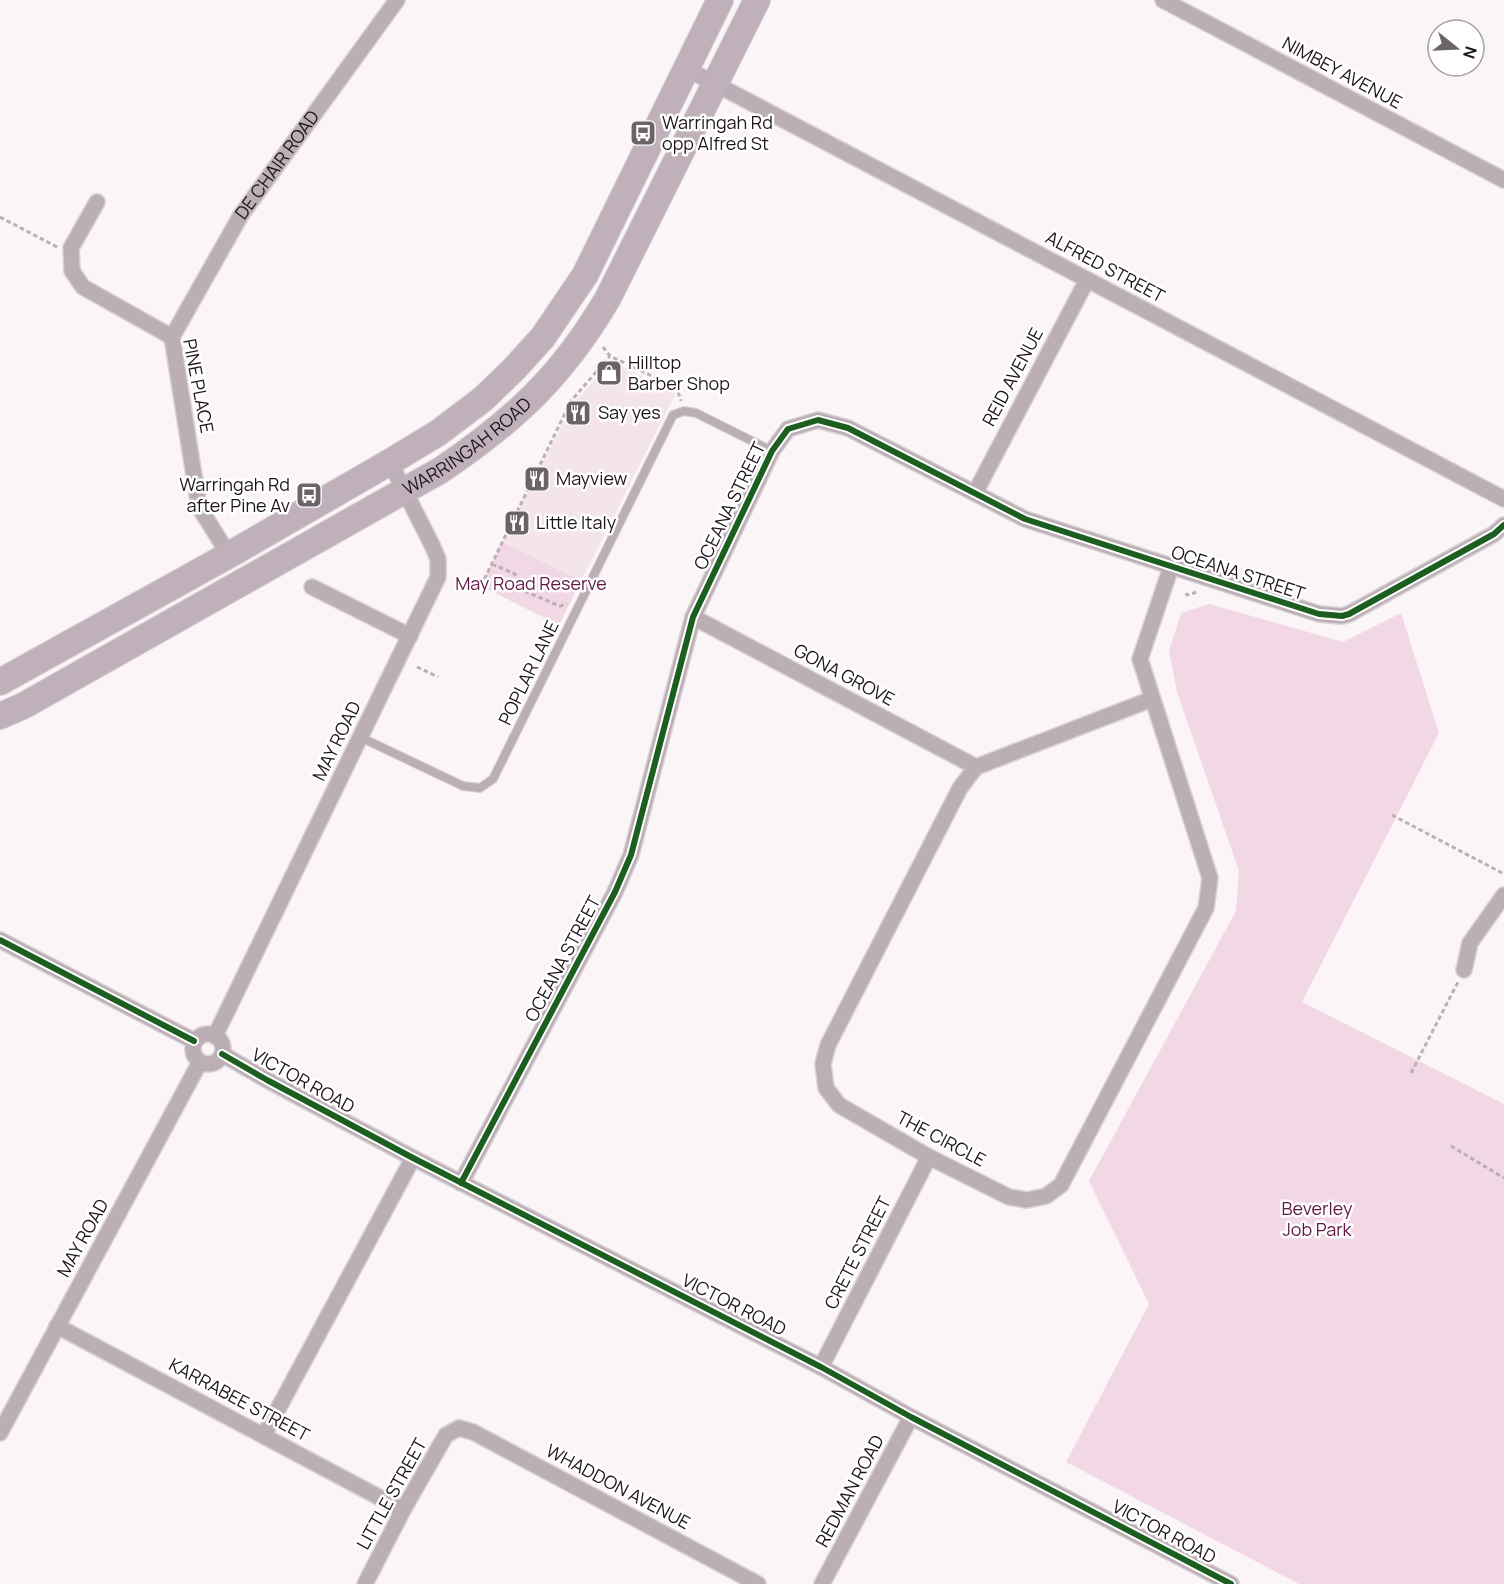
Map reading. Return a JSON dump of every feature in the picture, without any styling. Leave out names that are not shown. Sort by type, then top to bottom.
[{"type":"highway","name":"WARRINGAH ROAD","points":[[0,682],[229,555],[390,462],[438,433],[483,399],[543,337],[585,274],[720,0]]},
{"type":"highway","name":"WARRINGAH ROAD","points":[[0,716],[23,706],[406,491],[441,470],[501,427],[526,405],[573,352],[595,320],[757,0]]},
{"type":"highway","points":[[229,555],[244,582]]},
{"type":"street","name":"DE CHAIR ROAD","points":[[172,337],[241,215],[397,0]]},
{"type":"street","name":"NIMBEY AVENUE","points":[[1163,0],[1504,180]]},
{"type":"street","name":"ALFRED STREET","points":[[687,69],[1504,499]]},
{"type":"street","name":"PINE PLACE","points":[[97,202],[71,248],[72,271],[83,287],[172,337],[199,507],[229,555]]},
{"type":"street","name":"REID AVENUE","points":[[975,493],[1087,279]]},
{"type":"street","name":"OCEANA STREET","points":[[461,1183],[615,892],[632,855],[693,617],[772,451],[788,429],[818,420],[848,428],[1025,519],[1320,614],[1342,616],[1356,610],[1494,534],[1504,525]]},
{"type":"street","name":"MAY ROAD","points":[[215,1036],[438,578],[438,560],[435,552],[390,462]]},
{"type":"street","name":"THE CIRCLE","points":[[976,767],[960,788],[828,1045],[823,1064],[826,1088],[839,1105],[929,1157],[1009,1197],[1027,1200],[1046,1196],[1062,1185],[1206,908],[1210,878],[1140,659],[1172,567]]},
{"type":"street","points":[[312,587],[410,636]]},
{"type":"street","name":"GONA GROVE","points":[[693,617],[976,767]]},
{"type":"street","points":[[976,767],[1152,699]]},
{"type":"street","points":[[1464,970],[1470,943],[1504,895]]},
{"type":"street","points":[[0,940],[194,1041]]},
{"type":"street","points":[[203,1034],[215,1036],[223,1045],[222,1054],[215,1063],[200,1062],[194,1054],[194,1041],[203,1034]]},
{"type":"street","name":"VICTOR ROAD","points":[[222,1054],[461,1183],[820,1367],[1231,1584]]},
{"type":"street","name":"MAY ROAD","points":[[0,1433],[200,1062]]},
{"type":"street","name":"CRETE STREET","points":[[820,1367],[929,1157]]},
{"type":"street","points":[[264,1435],[414,1158]]},
{"type":"street","name":"KARRABEE STREET","points":[[57,1326],[403,1510]]},
{"type":"street","name":"REDMAN ROAD","points":[[822,1584],[911,1417]]},
{"type":"street","name":"LITTLE STREET","points":[[365,1584],[403,1510],[446,1435],[459,1428]]},
{"type":"street","name":"WHADDON AVENUE","points":[[459,1428],[484,1437],[758,1584]]},
{"type":"lane","points":[[684,411],[696,413],[772,451]]},
{"type":"lane","name":"POPLAR LANE","points":[[360,737],[463,786],[480,788],[493,779],[673,415],[684,411]]},
{"type":"path","points":[[0,217],[56,247]]},
{"type":"path","points":[[603,347],[610,356],[677,388],[684,411]]},
{"type":"path","points":[[481,586],[571,401],[610,356]]},
{"type":"path","points":[[492,564],[515,574],[524,591],[560,606],[582,600]]},
{"type":"path","points":[[417,667],[438,677]]},
{"type":"path","points":[[1392,815],[1504,874]]},
{"type":"path","points":[[1411,1073],[1464,970]]},
{"type":"path","points":[[1451,1146],[1504,1178]]},
{"type":"shaded area","points":[[612,362],[676,393],[581,581],[576,581],[502,542],[574,402]]},
{"type":"green space","name":"May Road Reserve","points":[[502,542],[581,581],[559,625],[481,586]]},
{"type":"green space","name":"Beverley Job Park","points":[[1209,604],[1343,642],[1401,613],[1439,733],[1302,1002],[1504,1104],[1504,1584],[1299,1584],[1066,1462],[1149,1304],[1089,1181],[1236,911],[1239,871],[1177,692],[1169,651],[1181,613]]},
{"type":"cycle path","points":[[461,1183],[615,892],[631,855],[693,617],[772,451],[788,429],[818,420],[848,428],[1025,519],[1319,614],[1342,616],[1349,614],[1494,534],[1504,525]]},
{"type":"cycle path","points":[[0,940],[194,1041]]},
{"type":"cycle path","points":[[222,1054],[413,1158],[821,1367],[911,1417],[1231,1584]]},
{"type":"place","name":"Warringah Rd opp Alfred St","points":[[643,133]]},
{"type":"place","name":"Hilltop Barber Shop","points":[[609,373]]},
{"type":"place","name":"Say yes","points":[[578,413]]},
{"type":"place","name":"Mayview","points":[[537,479]]},
{"type":"place","name":"Warringah Rd after Pine Av","points":[[309,495]]},
{"type":"place","name":"Little Italy","points":[[517,523]]}]
